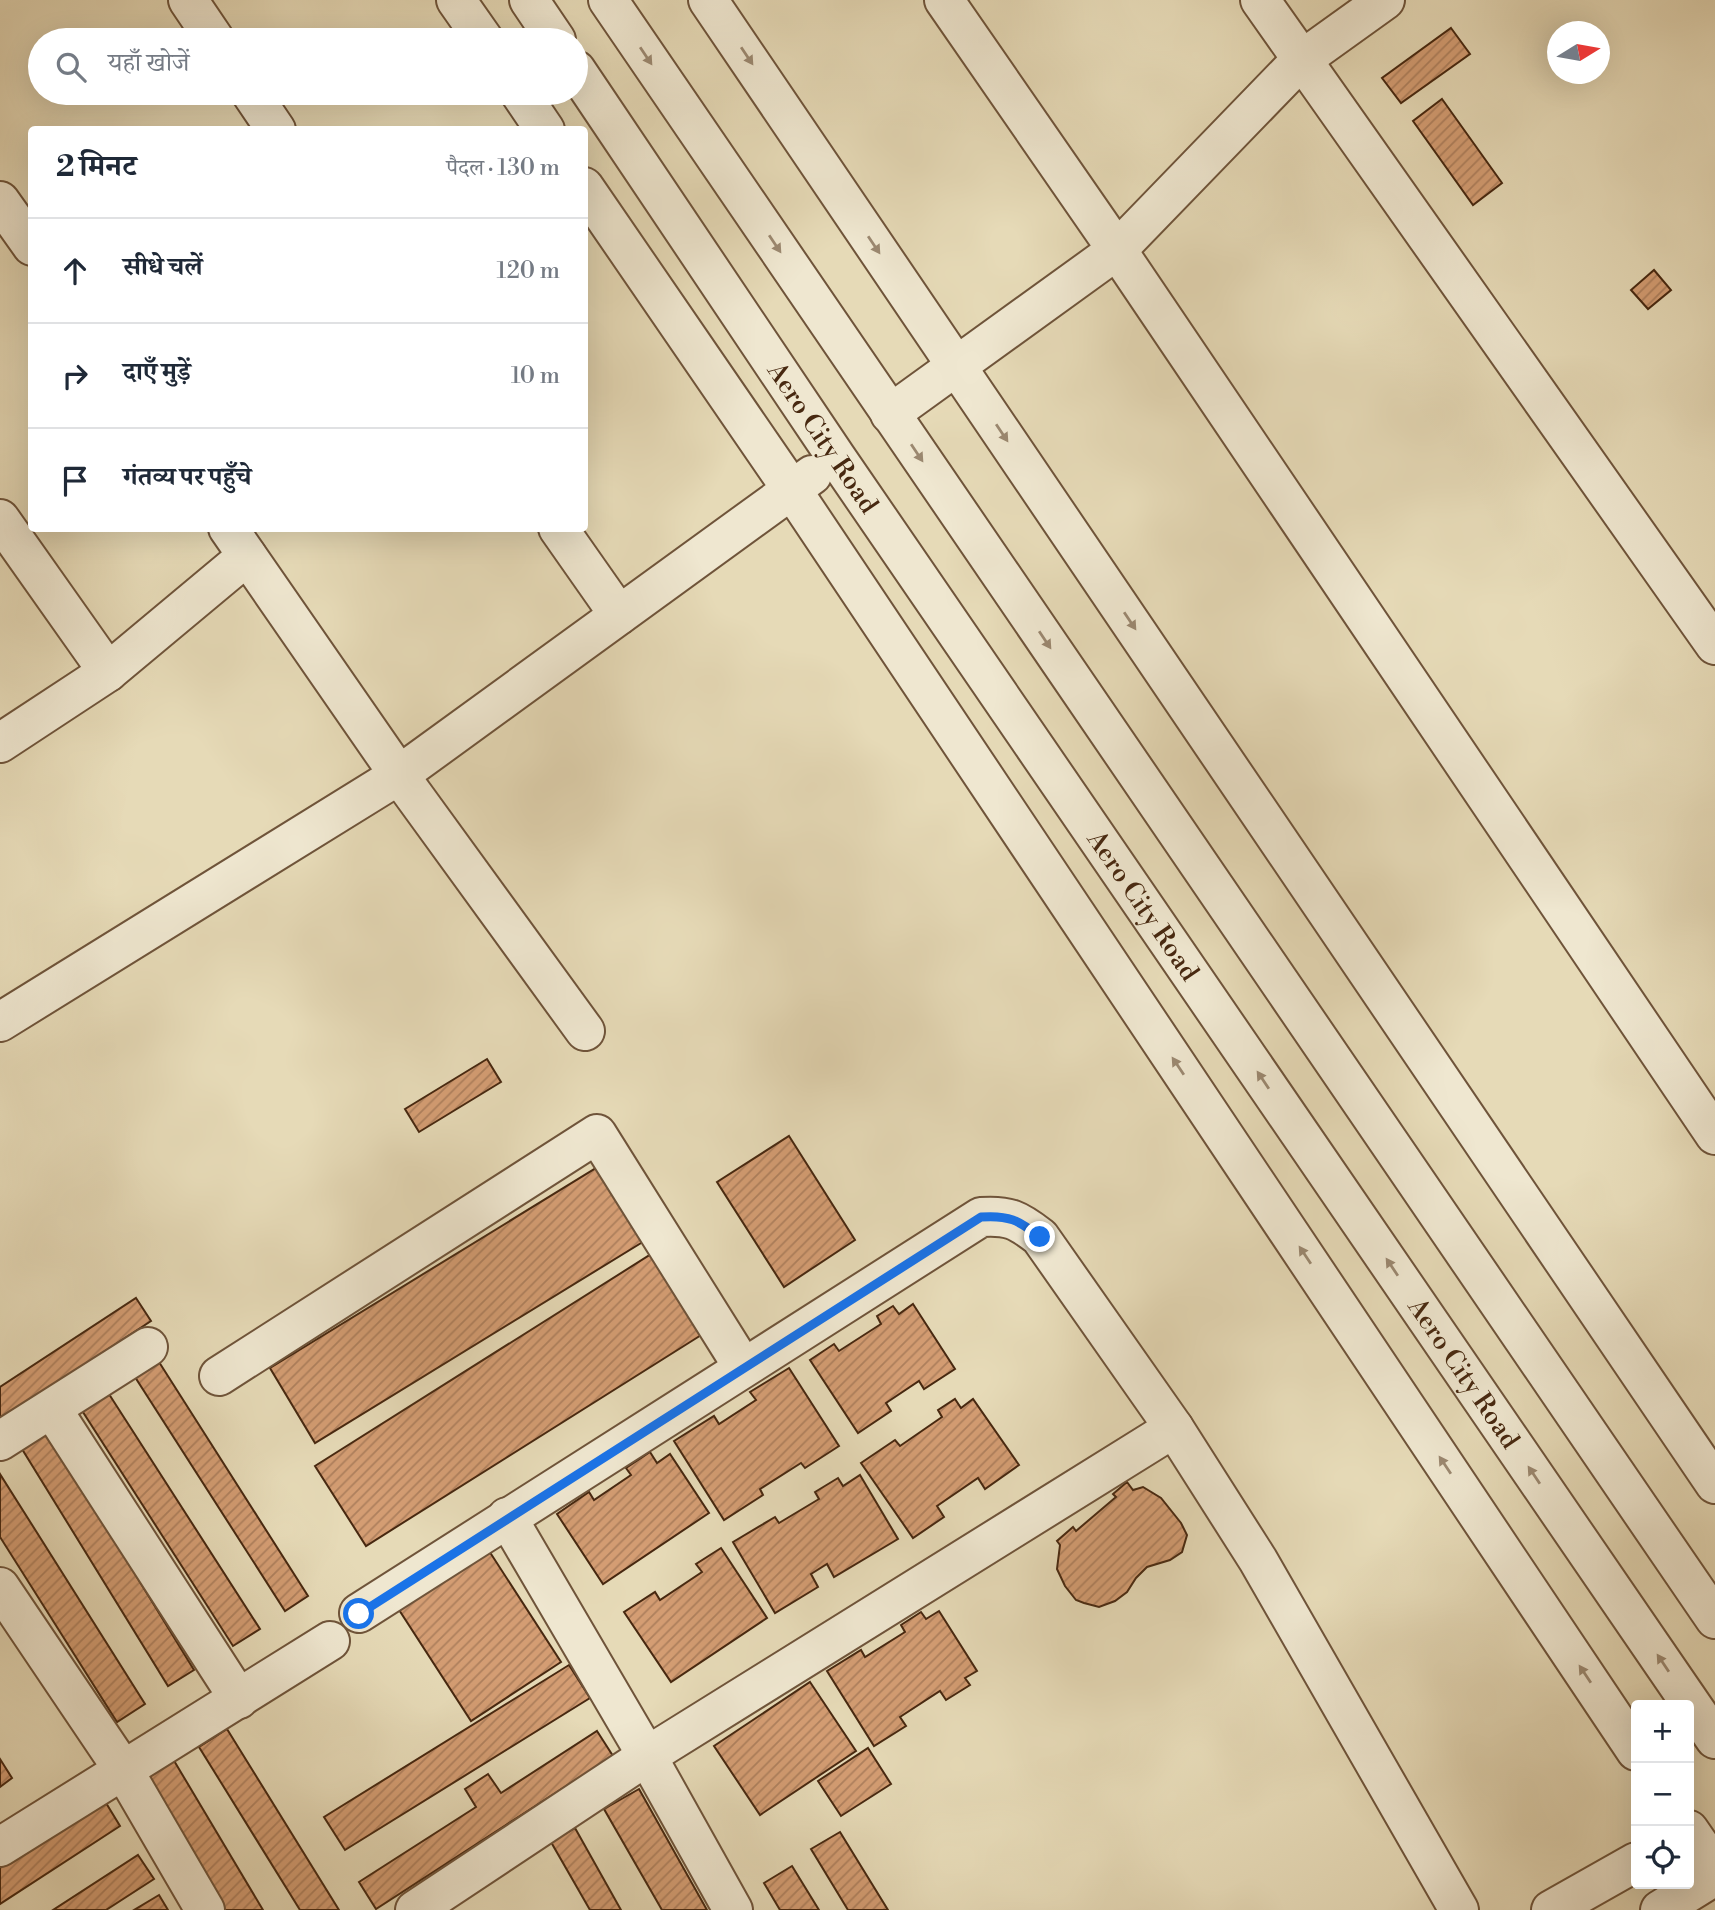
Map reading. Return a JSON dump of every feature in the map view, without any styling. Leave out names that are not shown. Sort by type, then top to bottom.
[{"type":"street","points":[[188,0],[207,28]]},
{"type":"street","points":[[456,0],[476,28]]},
{"type":"street","points":[[529,0],[548,28]]},
{"type":"street","points":[[608,0],[1715,1619]]},
{"type":"street","points":[[708,0],[1715,1484]]},
{"type":"street","points":[[944,0],[1117,250],[1715,1135]]},
{"type":"street","points":[[1260,0],[1300,61],[1715,645]]},
{"type":"street","points":[[890,414],[1117,250],[1300,61],[1385,0]]},
{"type":"street","name":"Aero City Road","points":[[588,88],[836,457],[1715,1739]]},
{"type":"street","points":[[259,105],[273,126]]},
{"type":"street","points":[[528,105],[542,126]]},
{"type":"street","points":[[588,193],[792,490],[1631,1744]]},
{"type":"street","points":[[0,201],[28,240]]},
{"type":"street","points":[[0,1022],[399,775],[836,457]]},
{"type":"street","points":[[0,519],[108,672]]},
{"type":"street","points":[[561,532],[619,615]]},
{"type":"street","points":[[0,743],[108,672],[237,542],[399,775],[585,1031]]},
{"type":"street","points":[[219,1376],[597,1134],[743,1367]]},
{"type":"street","points":[[359,1614],[507,1517],[981,1217],[1003,1216],[1021,1223],[1040,1237],[1174,1427],[1258,1560],[1459,1910]]},
{"type":"street","points":[[0,1441],[148,1347]]},
{"type":"street","points":[[52,1409],[239,1699]]},
{"type":"street","points":[[415,1910],[647,1756],[1174,1427]]},
{"type":"street","points":[[507,1517],[647,1756],[733,1910]]},
{"type":"street","points":[[0,1587],[124,1771],[205,1910]]},
{"type":"street","points":[[0,1847],[330,1641]]},
{"type":"street","points":[[1696,1828],[1715,1868]]},
{"type":"street","points":[[1551,1910],[1631,1865]]},
{"type":"street","points":[[1660,1910],[1715,1877]]},
{"type":"building","points":[[1451,28],[1470,54],[1401,103],[1382,78]]},
{"type":"building","points":[[1442,99],[1502,183],[1473,205],[1413,121]]},
{"type":"building","points":[[1654,270],[1671,290],[1648,309],[1631,290]]},
{"type":"building","points":[[487,1059],[501,1082],[419,1132],[405,1109]]},
{"type":"building","points":[[789,1136],[855,1240],[784,1287],[717,1182]]},
{"type":"building","points":[[601,1165],[646,1240],[315,1443],[270,1368]]},
{"type":"building","points":[[656,1251],[706,1332],[366,1546],[315,1466]]},
{"type":"building","points":[[136,1298],[151,1321],[0,1420],[0,1387]]},
{"type":"building","points":[[913,1304],[955,1369],[924,1389],[919,1381],[886,1403],[891,1411],[858,1433],[810,1360],[834,1344],[839,1351],[881,1324],[877,1316],[893,1306],[899,1314]]},
{"type":"building","points":[[159,1362],[308,1596],[285,1611],[135,1377]]},
{"type":"building","points":[[789,1368],[839,1446],[805,1468],[801,1463],[760,1489],[763,1495],[724,1520],[674,1441],[714,1416],[719,1424],[756,1400],[750,1392]]},
{"type":"building","points":[[107,1391],[260,1629],[233,1646],[81,1409]]},
{"type":"building","points":[[955,1399],[961,1408],[973,1399],[1019,1465],[985,1489],[978,1478],[937,1506],[944,1517],[913,1538],[861,1463],[895,1440],[900,1446],[942,1417],[938,1410]]},
{"type":"building","points":[[48,1432],[194,1670],[168,1686],[22,1449]]},
{"type":"building","points":[[650,1452],[657,1463],[670,1454],[709,1513],[603,1584],[557,1514],[589,1492],[594,1500],[631,1475],[626,1468]]},
{"type":"building","points":[[0,1474],[145,1704],[117,1722],[0,1537]]},
{"type":"building","points":[[860,1475],[898,1539],[834,1577],[827,1564],[811,1574],[818,1587],[775,1613],[733,1542],[775,1517],[779,1523],[819,1499],[815,1492],[838,1478],[843,1486]]},
{"type":"building","points":[[1127,1482],[1133,1490],[1143,1487],[1161,1498],[1181,1523],[1187,1535],[1182,1552],[1170,1560],[1147,1567],[1127,1592],[1115,1601],[1099,1607],[1076,1600],[1057,1569],[1060,1545],[1057,1541],[1073,1527],[1076,1531],[1116,1497],[1113,1494]]},
{"type":"building","points":[[482,1540],[561,1662],[471,1721],[392,1599]]},
{"type":"building","points":[[721,1548],[767,1618],[671,1682],[624,1612],[655,1592],[660,1600],[702,1572],[696,1564]]},
{"type":"building","points":[[939,1611],[977,1671],[965,1678],[970,1685],[946,1700],[940,1691],[900,1717],[906,1726],[874,1746],[827,1671],[861,1650],[865,1657],[905,1632],[901,1625],[921,1612],[926,1619]]},
{"type":"building","points":[[569,1665],[590,1698],[345,1850],[324,1817]]},
{"type":"building","points":[[810,1682],[856,1751],[760,1815],[714,1746]]},
{"type":"building","points":[[227,1729],[339,1910],[300,1910],[199,1747]]},
{"type":"building","points":[[597,1731],[613,1756],[376,1909],[359,1882],[476,1807],[465,1789],[488,1774],[501,1793]]},
{"type":"building","points":[[868,1748],[891,1784],[841,1816],[818,1781]]},
{"type":"building","points":[[0,1759],[12,1778],[0,1787]]},
{"type":"building","points":[[173,1759],[263,1910],[224,1910],[144,1777]]},
{"type":"building","points":[[639,1789],[707,1910],[662,1910],[604,1809]]},
{"type":"building","points":[[103,1798],[120,1826],[0,1904],[0,1865]]},
{"type":"building","points":[[575,1828],[621,1910],[590,1910],[551,1842]]},
{"type":"building","points":[[840,1832],[888,1910],[848,1910],[811,1849]]},
{"type":"building","points":[[138,1855],[154,1879],[106,1910],[53,1910]]},
{"type":"building","points":[[792,1866],[819,1910],[780,1910],[764,1883]]},
{"type":"building","points":[[159,1895],[168,1910],[134,1910]]},
{"type":"route","points":[[359,1614],[507,1517],[981,1217],[1003,1216],[1021,1223],[1040,1237]]}]
